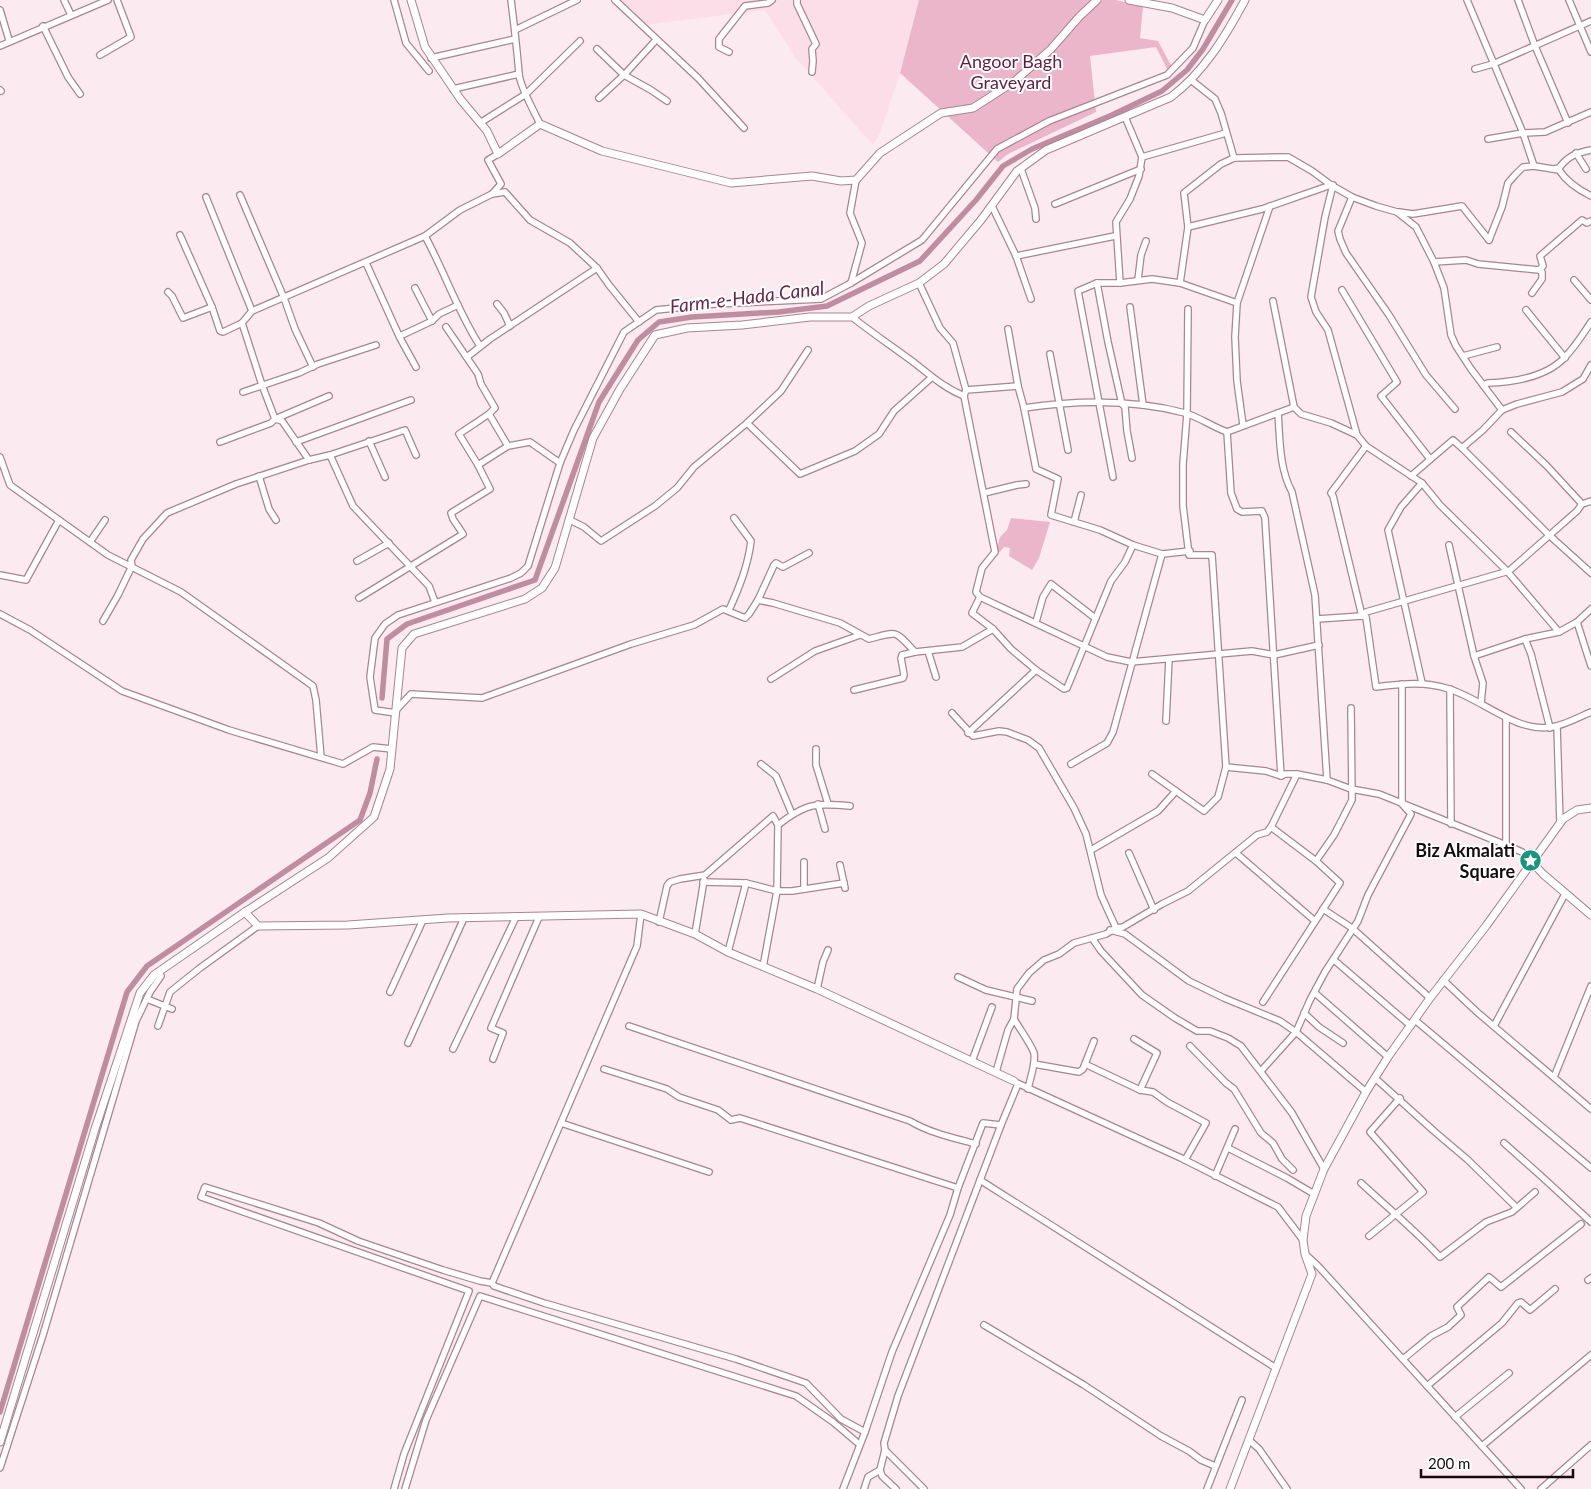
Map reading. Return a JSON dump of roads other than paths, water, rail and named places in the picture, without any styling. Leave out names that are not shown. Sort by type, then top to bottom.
[{"type":"street","points":[[64,0],[71,15]]},
{"type":"street","points":[[0,46],[10,40],[108,0]]},
{"type":"street","points":[[100,54],[130,38],[117,0]]},
{"type":"street","points":[[394,0],[406,43],[428,71]]},
{"type":"street","points":[[411,0],[425,47],[431,58],[487,131],[498,154]]},
{"type":"street","points":[[511,0],[519,74],[540,124],[602,150],[731,183],[812,176],[841,181],[856,180]]},
{"type":"street","points":[[515,30],[577,0]]},
{"type":"street","points":[[615,0],[698,78],[744,128]]},
{"type":"street","points":[[728,52],[719,47],[719,39],[744,6],[768,3],[772,0]]},
{"type":"street","points":[[798,0],[797,4],[816,44],[812,48],[812,72]]},
{"type":"street","points":[[851,283],[862,244],[850,213],[856,180],[880,153],[941,113],[973,108],[1015,81],[1051,49],[1097,0]]},
{"type":"street","points":[[1128,0],[1172,8],[1205,20]]},
{"type":"street","points":[[397,711],[375,710],[370,677],[375,638],[385,624],[398,615],[511,578],[521,573],[528,566],[560,463],[574,430],[624,332],[656,310],[716,304],[821,299],[851,283],[922,240],[997,149],[1049,121],[1167,75],[1193,48],[1205,20],[1218,0]]},
{"type":"street","points":[[0,1442],[95,1129],[140,993],[158,972],[244,912],[328,858],[374,817],[390,769],[402,648],[414,634],[525,599],[542,588],[555,568],[593,438],[620,389],[655,335],[687,328],[742,325],[810,317],[852,317],[869,306],[919,283],[944,264],[992,206],[1016,171],[1046,150],[1171,97],[1191,80],[1204,66],[1245,0]]},
{"type":"street","points":[[1468,0],[1523,133],[1534,166]]},
{"type":"street","points":[[1518,0],[1535,46],[1568,123]]},
{"type":"street","points":[[1569,0],[1591,52]]},
{"type":"street","points":[[0,10],[10,40]]},
{"type":"street","points":[[1475,69],[1493,64],[1591,21]]},
{"type":"street","points":[[43,26],[68,77],[80,94]]},
{"type":"street","points":[[431,58],[515,39]]},
{"type":"street","points":[[599,98],[624,75],[656,40]]},
{"type":"street","points":[[480,123],[526,94],[580,41]]},
{"type":"street","points":[[597,49],[624,75],[667,100]]},
{"type":"street","points":[[453,88],[519,74]]},
{"type":"street","points":[[1191,80],[1215,99],[1234,158]]},
{"type":"street","points":[[1488,139],[1523,133],[1545,132],[1591,112]]},
{"type":"street","points":[[1120,283],[1115,236],[1116,222],[1130,200],[1141,169],[1142,157],[1125,117]]},
{"type":"street","points":[[492,194],[501,184],[488,160],[540,124]]},
{"type":"street","points":[[1142,157],[1226,133]]},
{"type":"street","points":[[1550,169],[1559,168],[1565,160],[1576,153],[1591,150]]},
{"type":"street","points":[[1576,153],[1586,170]]},
{"type":"street","points":[[1180,283],[1188,227],[1184,193],[1221,164],[1234,158],[1288,157],[1352,197],[1397,212],[1413,214],[1462,206],[1489,240],[1502,207],[1508,183],[1524,167],[1534,166],[1559,170],[1573,184],[1591,196]]},
{"type":"street","points":[[1021,169],[1035,208],[1036,219]]},
{"type":"street","points":[[1055,204],[1141,169]]},
{"type":"street","points":[[1188,227],[1270,206],[1332,185]]},
{"type":"street","points":[[1332,185],[1311,297],[1316,312],[1328,330],[1357,435],[1366,446],[1422,483],[1440,505],[1507,571],[1559,632]]},
{"type":"street","points":[[180,235],[212,306],[220,331],[223,332],[242,323],[252,311],[425,236],[460,210],[492,194],[505,192],[530,220],[570,243],[597,268],[639,322]]},
{"type":"street","points":[[240,195],[284,298],[295,329],[313,366]]},
{"type":"street","points":[[206,197],[252,311]]},
{"type":"street","points":[[1352,197],[1338,231],[1346,254],[1389,315],[1426,375],[1455,409]]},
{"type":"street","points":[[992,206],[1016,256],[1031,299]]},
{"type":"street","points":[[1243,425],[1237,380],[1235,337],[1237,303],[1270,206]]},
{"type":"street","points":[[1397,212],[1416,227],[1434,262],[1444,288],[1451,335],[1462,356],[1502,410]]},
{"type":"street","points":[[1539,270],[1543,266],[1540,256],[1582,220],[1586,223],[1591,221]]},
{"type":"street","points":[[425,236],[438,259],[470,330],[480,346]]},
{"type":"street","points":[[1016,256],[1115,236]]},
{"type":"street","points":[[1138,280],[1141,255],[1146,241]]},
{"type":"street","points":[[1434,262],[1466,260],[1478,264],[1539,270]]},
{"type":"street","points":[[366,263],[416,367]]},
{"type":"street","points":[[467,357],[480,346],[597,268]]},
{"type":"street","points":[[1532,293],[1542,279],[1542,272],[1539,270]]},
{"type":"street","points":[[1113,477],[1078,291],[1097,283],[1120,283],[1152,279],[1180,283],[1237,303]]},
{"type":"street","points":[[1574,280],[1591,300]]},
{"type":"street","points":[[919,283],[940,328],[953,343],[965,393],[995,552],[982,568],[976,592],[980,597],[1108,656],[1132,662],[1252,650],[1274,655],[1319,645]]},
{"type":"street","points":[[1097,283],[1108,342],[1122,404],[1125,407],[1132,458]]},
{"type":"street","points":[[415,288],[432,320]]},
{"type":"street","points":[[1342,290],[1397,382],[1381,396],[1430,459]]},
{"type":"street","points":[[168,292],[183,318],[212,306]]},
{"type":"street","points":[[1273,301],[1294,407],[1301,414],[1330,423],[1357,435]]},
{"type":"street","points":[[497,304],[510,326]]},
{"type":"street","points":[[400,336],[458,305]]},
{"type":"street","points":[[1130,306],[1143,405]]},
{"type":"street","points":[[1152,774],[1204,811],[1218,797],[1226,767],[1212,555],[1189,555],[1184,506],[1183,464],[1187,414],[1188,309]]},
{"type":"street","points":[[1526,310],[1565,358]]},
{"type":"street","points":[[852,317],[931,378],[953,392],[965,393],[1018,386]]},
{"type":"street","points":[[1483,385],[1542,373],[1554,367],[1565,358],[1591,322]]},
{"type":"street","points":[[242,323],[275,419]]},
{"type":"street","points":[[359,598],[463,534],[451,513],[490,488],[459,434],[495,408],[467,357],[446,326]]},
{"type":"street","points":[[1008,329],[1036,469],[1058,479],[1051,515],[1100,530],[1133,545],[1162,554],[1190,551]]},
{"type":"street","points":[[243,392],[376,345]]},
{"type":"street","points":[[1462,356],[1497,347]]},
{"type":"street","points":[[570,520],[584,527],[601,541],[655,506],[677,488],[694,467],[747,423],[781,391],[808,350]]},
{"type":"street","points":[[1050,354],[1068,450]]},
{"type":"street","points":[[1462,448],[1502,410],[1562,392],[1583,379],[1591,365]]},
{"type":"street","points":[[747,423],[800,474],[856,450],[879,434],[894,411],[931,378]]},
{"type":"street","points":[[220,442],[271,423],[275,419],[329,396]]},
{"type":"street","points":[[296,442],[411,400]]},
{"type":"street","points":[[1024,408],[1098,401],[1143,405],[1187,414],[1227,432],[1294,407]]},
{"type":"street","points":[[1278,413],[1282,462],[1287,483],[1292,492],[1315,596],[1327,780]]},
{"type":"street","points":[[489,414],[508,446]]},
{"type":"street","points":[[275,419],[282,420],[309,460]]},
{"type":"street","points":[[103,621],[132,566],[131,560],[143,539],[167,513],[236,484],[405,430],[416,454]]},
{"type":"street","points":[[1227,432],[1231,493],[1238,510],[1242,512],[1262,512],[1265,518],[1281,776]]},
{"type":"street","points":[[1511,432],[1547,466],[1582,504]]},
{"type":"street","points":[[1411,476],[1453,440],[1549,535],[1591,573]]},
{"type":"street","points":[[369,442],[385,477]]},
{"type":"street","points":[[478,465],[508,446],[530,442],[560,463]]},
{"type":"street","points":[[1362,616],[1331,493],[1366,446]]},
{"type":"street","points":[[330,455],[353,506],[429,586],[435,602]]},
{"type":"street","points":[[0,457],[10,485],[108,555],[181,592],[312,686],[316,700],[321,757]]},
{"type":"street","points":[[259,476],[269,509],[276,520]]},
{"type":"street","points":[[1422,483],[1401,507],[1388,530],[1422,683]]},
{"type":"street","points":[[984,493],[1026,484]]},
{"type":"street","points":[[1074,522],[1081,495]]},
{"type":"street","points":[[1362,616],[1366,612],[1507,571],[1577,511],[1582,504],[1591,501]]},
{"type":"street","points":[[729,610],[741,584],[750,553],[751,541],[734,518]]},
{"type":"street","points":[[0,574],[26,580],[59,520]]},
{"type":"street","points":[[90,542],[105,520]]},
{"type":"street","points":[[357,561],[389,543]]},
{"type":"street","points":[[980,597],[972,614],[993,629],[1011,650],[1036,670],[1064,689],[1067,688],[1112,581],[1125,562],[1133,545]]},
{"type":"street","points":[[1448,545],[1474,656],[1483,683],[1481,703]]},
{"type":"street","points":[[397,711],[411,694],[482,698],[631,644],[694,625],[723,608],[745,618],[758,600],[774,564],[776,563],[783,567],[810,553]]},
{"type":"street","points":[[1071,764],[1107,743],[1113,732],[1162,554]]},
{"type":"street","points":[[1036,622],[1043,597],[1050,584],[1095,618]]},
{"type":"street","points":[[758,600],[840,623],[869,639],[893,633],[898,634],[915,652]]},
{"type":"street","points":[[1474,656],[1525,639],[1559,632],[1577,622],[1591,609]]},
{"type":"street","points":[[0,614],[30,630],[122,691],[229,730],[342,764],[373,747],[392,749]]},
{"type":"street","points":[[1317,619],[1366,617],[1376,687],[1422,683],[1450,689],[1481,703],[1506,719],[1533,728],[1550,728],[1591,712]]},
{"type":"street","points":[[1577,622],[1591,666]]},
{"type":"street","points":[[854,690],[903,678],[902,655],[962,647],[993,629]]},
{"type":"street","points":[[770,679],[815,651],[860,635]]},
{"type":"street","points":[[1525,639],[1532,654],[1550,728]]},
{"type":"street","points":[[928,651],[936,677]]},
{"type":"street","points":[[1166,721],[1169,659]]},
{"type":"street","points":[[968,733],[1036,670]]},
{"type":"street","points":[[1261,1071],[1296,1032],[1325,972],[1361,914],[1368,895],[1411,814],[1402,804],[1402,684]]},
{"type":"street","points":[[1450,689],[1451,824]]},
{"type":"street","points":[[1316,860],[1334,835],[1352,800],[1351,708]]},
{"type":"street","points":[[952,713],[968,733],[973,736],[999,731],[1007,732],[1028,740],[1039,748],[1074,808],[1086,834],[1101,895],[1113,929],[1125,934],[1189,982],[1280,1021],[1296,1032],[1366,1092]]},
{"type":"street","points":[[1506,719],[1506,845]]},
{"type":"street","points":[[1557,726],[1560,823]]},
{"type":"street","points":[[816,749],[816,765],[828,804]]},
{"type":"street","points":[[761,764],[776,776],[792,814]]},
{"type":"street","points":[[1226,767],[1266,772],[1281,776],[1297,774],[1327,780],[1351,789],[1379,794],[1506,845],[1522,852],[1565,894],[1591,914]]},
{"type":"street","points":[[996,1072],[1008,1030],[1014,1019],[1017,989],[1029,973],[1044,960],[1059,954],[1074,943],[1124,927],[1188,891],[1257,835],[1267,832],[1297,774]]},
{"type":"street","points":[[1091,850],[1158,811],[1176,791]]},
{"type":"street","points":[[818,804],[825,830]]},
{"type":"street","points":[[778,825],[803,807],[818,804],[850,806]]},
{"type":"street","points":[[1230,1489],[1312,1274],[1305,1254],[1303,1240],[1306,1216],[1324,1169],[1366,1092],[1388,1057],[1443,980],[1486,926],[1560,823],[1577,810],[1591,808]]},
{"type":"street","points":[[659,922],[667,886],[670,882],[705,874],[773,816],[778,825],[777,891],[763,967]]},
{"type":"street","points":[[1263,1002],[1340,883],[1316,860],[1271,827]]},
{"type":"street","points":[[1130,853],[1154,910]]},
{"type":"street","points":[[1236,853],[1315,921]]},
{"type":"street","points":[[804,862],[804,889]]},
{"type":"street","points":[[703,882],[746,883],[777,891],[845,886],[840,865]]},
{"type":"street","points":[[695,934],[705,874]]},
{"type":"street","points":[[728,952],[746,883]]},
{"type":"street","points":[[1494,1026],[1565,894]]},
{"type":"street","points":[[1323,909],[1352,928],[1430,998]]},
{"type":"street","points":[[244,912],[258,926]]},
{"type":"street","points":[[492,1283],[638,946],[640,914]]},
{"type":"street","points":[[158,1026],[170,992],[258,926],[348,925],[464,918],[640,914],[695,934],[728,952],[817,989],[996,1072],[1028,1089],[1185,1160],[1278,1206],[1303,1240]]},
{"type":"street","points":[[453,1049],[516,917]]},
{"type":"street","points":[[493,1059],[503,1033],[491,1028],[539,917]]},
{"type":"street","points":[[408,1043],[464,918]]},
{"type":"street","points":[[390,992],[424,920]]},
{"type":"street","points":[[1092,938],[1142,995],[1197,1031],[1210,1031],[1228,1038],[1241,1046],[1292,1113],[1324,1169]]},
{"type":"street","points":[[817,989],[823,962],[828,950]]},
{"type":"street","points":[[1334,960],[1591,1168]]},
{"type":"street","points":[[0,1468],[43,1335],[136,1021],[161,976],[158,972]]},
{"type":"street","points":[[958,977],[986,990],[1032,1001]]},
{"type":"street","points":[[1443,980],[1591,1108]]},
{"type":"street","points":[[1554,1077],[1591,986]]},
{"type":"street","points":[[1315,993],[1388,1057]]},
{"type":"street","points":[[147,999],[172,1009]]},
{"type":"street","points":[[972,1061],[992,1006]]},
{"type":"street","points":[[1304,1013],[1343,1043]]},
{"type":"street","points":[[1014,1019],[1034,1053],[1034,1064],[1028,1089]]},
{"type":"street","points":[[628,1026],[976,1144]]},
{"type":"street","points":[[1134,1039],[1157,1053],[1140,1090]]},
{"type":"street","points":[[1034,1064],[1079,1072],[1083,1069],[1094,1041]]},
{"type":"street","points":[[1190,1046],[1234,1089],[1261,1133],[1273,1143],[1282,1159],[1292,1170]]},
{"type":"street","points":[[1085,1064],[1140,1090],[1154,1092],[1167,1102],[1206,1123],[1185,1160]]},
{"type":"street","points":[[604,1068],[668,1089],[679,1097],[718,1110],[731,1120],[740,1118],[958,1188]]},
{"type":"street","points":[[1375,1078],[1400,1098],[1435,1132],[1468,1160],[1516,1207]]},
{"type":"street","points":[[896,1489],[882,1476],[880,1470],[885,1450],[884,1443],[898,1396],[1016,1083]]},
{"type":"street","points":[[1369,1236],[1423,1192],[1370,1132],[1400,1098]]},
{"type":"street","points":[[561,1123],[709,1172]]},
{"type":"street","points":[[843,1489],[865,1432],[892,1352],[950,1215],[958,1188],[983,1123],[1000,1125]]},
{"type":"street","points":[[1215,1176],[1235,1129]]},
{"type":"street","points":[[1504,1144],[1591,1222]]},
{"type":"street","points":[[1228,1148],[1280,1174],[1314,1194]]},
{"type":"street","points":[[980,1180],[1276,1368]]},
{"type":"street","points":[[1361,1183],[1421,1236],[1440,1257],[1486,1222],[1512,1212],[1535,1192]]},
{"type":"street","points":[[394,1489],[404,1454],[469,1291],[201,1197],[205,1188],[319,1223],[358,1241],[443,1270],[492,1283],[494,1286],[544,1304],[736,1358],[806,1383],[841,1419],[865,1432]]},
{"type":"street","points":[[1403,1359],[1431,1336],[1448,1327],[1462,1315],[1457,1306],[1489,1277],[1500,1287],[1581,1224]]},
{"type":"street","points":[[1305,1254],[1521,1489]]},
{"type":"street","points":[[1427,1386],[1502,1323],[1518,1303],[1521,1302],[1530,1310],[1554,1289]]},
{"type":"street","points":[[405,1489],[426,1420],[480,1296],[796,1396],[833,1422],[859,1444]]},
{"type":"street","points":[[984,1325],[1084,1385],[1161,1436],[1189,1451],[1201,1460],[1216,1466]]},
{"type":"street","points":[[1482,1446],[1591,1355]]},
{"type":"street","points":[[1455,1417],[1509,1373]]},
{"type":"street","points":[[1207,1489],[1242,1400]]},
{"type":"street","points":[[1249,1440],[1259,1449],[1287,1489]]},
{"type":"street","points":[[1542,1489],[1591,1445]]},
{"type":"street","points":[[885,1450],[924,1489]]},
{"type":"street","points":[[864,1489],[868,1477],[880,1470]]},
{"type":"waterway","name":"Farm-e-Hada Canal","points":[[382,698],[387,639],[407,624],[535,580],[599,402],[638,340],[659,322],[692,317],[779,312],[827,306],[920,261],[976,200],[1003,166],[1032,149],[1112,115],[1162,91],[1187,70],[1203,49],[1232,0]]},
{"type":"waterway","points":[[0,1412],[127,992],[147,966],[360,820],[370,793],[377,759]]},
{"type":"place","name":"Biz Akmalati Square","points":[[1531,861]]},
{"type":"park label","name":"Angoor Bagh Graveyard","points":[[1011,72]]}]
